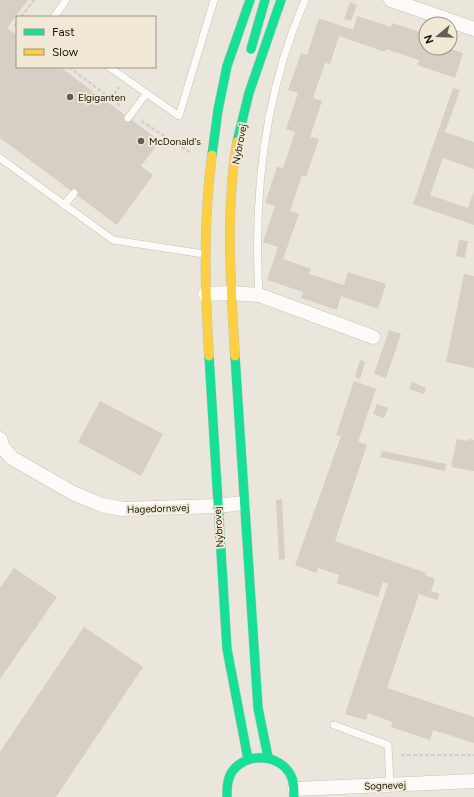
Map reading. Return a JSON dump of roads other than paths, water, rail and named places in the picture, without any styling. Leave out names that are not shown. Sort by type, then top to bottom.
[{"type":"street","name":"Nybrovej","points":[[248,759],[227,648],[205,294],[205,254],[210,172],[218,110],[227,66],[250,0]]},
{"type":"street","points":[[255,74],[248,61],[265,0]]},
{"type":"street","name":"Nybrovej","points":[[268,757],[258,708],[243,503],[231,293],[230,234],[231,192],[236,148],[255,74],[281,0]]},
{"type":"street","points":[[391,0],[474,29]]},
{"type":"street","points":[[205,294],[231,293],[259,296],[373,337]]},
{"type":"street","name":"Hagedornsvej","points":[[0,440],[3,448],[12,458],[73,493],[102,505],[123,509],[217,506],[243,503]]},
{"type":"street","points":[[227,797],[228,782],[232,772],[239,764],[248,759],[258,757],[268,757],[281,763],[291,774],[295,793]]},
{"type":"street","name":"Sognevej","points":[[295,793],[390,784],[474,781]]},
{"type":"lane","points":[[55,16],[66,0]]},
{"type":"lane","points":[[110,68],[179,116],[214,0]]},
{"type":"lane","points":[[259,296],[256,248],[262,154],[271,107],[283,62],[305,0]]},
{"type":"lane","points":[[130,116],[146,94]]},
{"type":"lane","points":[[0,158],[113,240],[205,254]]},
{"type":"lane","points":[[64,205],[74,193]]},
{"type":"lane","points":[[334,724],[388,745],[390,784]]},
{"type":"place","name":"Elgiganten","points":[[70,97]]},
{"type":"place","name":"McDonald's","points":[[141,141]]}]
